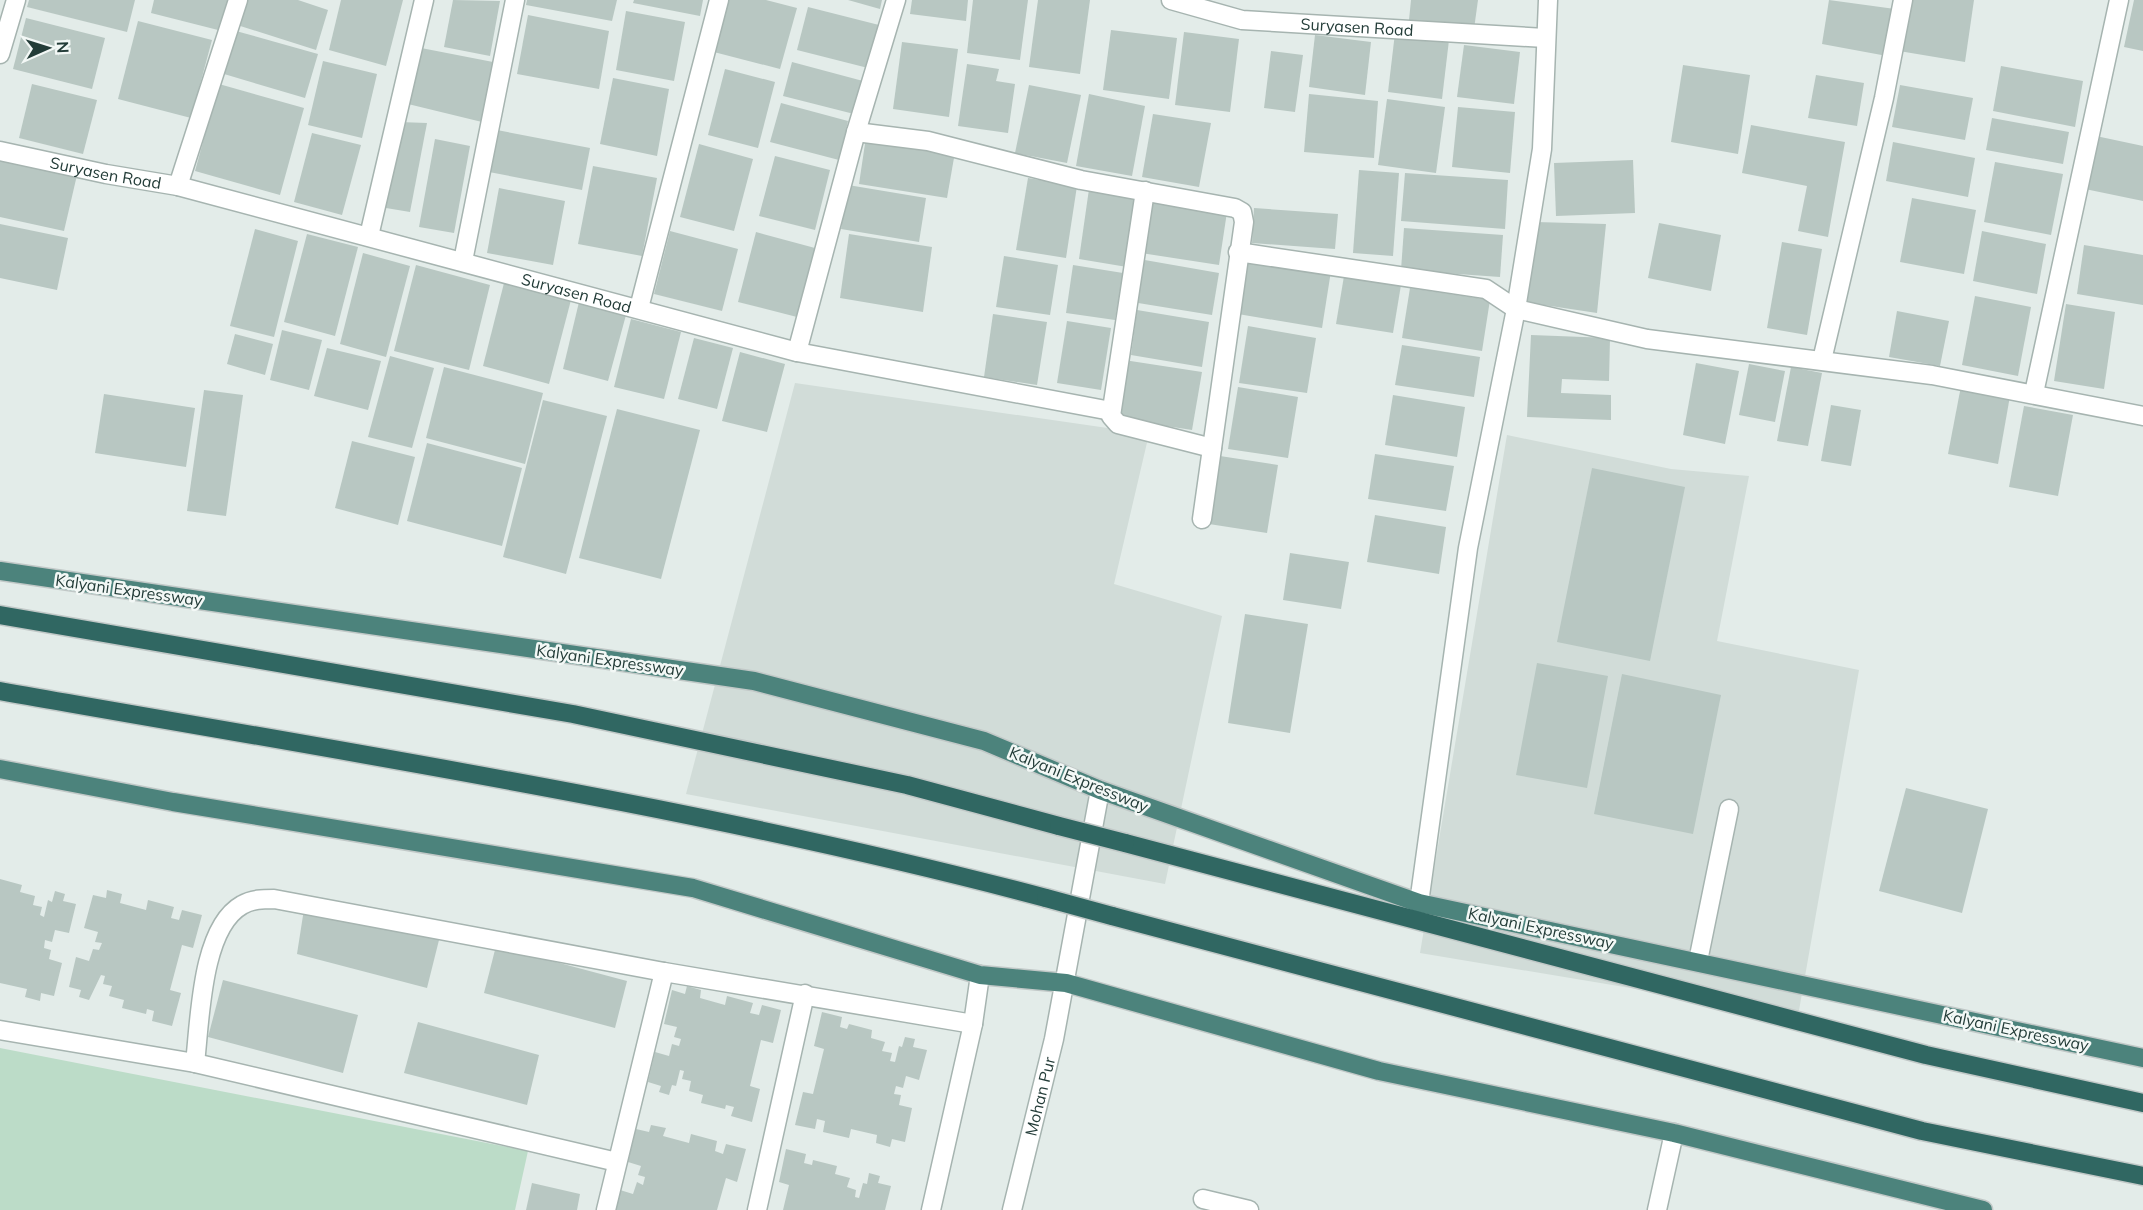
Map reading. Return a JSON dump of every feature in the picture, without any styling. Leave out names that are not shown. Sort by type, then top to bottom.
[{"type":"highway","name":"Kalyani Expressway","points":[[0,571],[754,681],[984,741],[1100,790],[1419,903],[1698,960],[2143,1058]]},
{"type":"highway","points":[[0,615],[573,714],[907,785],[1926,1055],[2143,1103]]},
{"type":"highway","points":[[0,691],[563,791],[929,867],[1922,1131],[2143,1176]]},
{"type":"highway","points":[[0,768],[173,802],[693,888],[980,975],[1066,983],[1379,1071],[1674,1133],[1983,1210]]},
{"type":"street","points":[[0,54],[16,0]]},
{"type":"street","points":[[178,186],[238,0]]},
{"type":"street","points":[[369,236],[424,0]]},
{"type":"street","points":[[463,261],[515,0]]},
{"type":"street","points":[[639,308],[719,0]]},
{"type":"street","points":[[797,352],[856,132],[896,0]]},
{"type":"street","name":"Suryasen Road","points":[[1171,0],[1242,20],[1545,38]]},
{"type":"street","points":[[1419,903],[1468,548],[1516,309],[1542,149],[1548,0]]},
{"type":"street","points":[[1822,360],[1884,98],[1904,0]]},
{"type":"street","points":[[2034,393],[2119,0]]},
{"type":"street","points":[[856,132],[928,141],[1081,180],[1235,207],[1242,212],[1244,222],[1202,519]]},
{"type":"street","name":"Suryasen Road","points":[[0,151],[106,174],[178,186],[797,352],[1111,411]]},
{"type":"street","points":[[1145,191],[1111,411],[1113,421],[1212,448]]},
{"type":"street","points":[[1238,252],[1486,289],[1516,309],[1647,339],[1932,375],[2143,416]]},
{"type":"street","name":"Mohan Pur","points":[[1012,1210],[1066,983],[1100,790]]},
{"type":"street","points":[[1698,960],[1729,809]]},
{"type":"street","points":[[195,1063],[206,980],[214,945],[225,923],[240,906],[257,899],[274,899],[664,972],[973,1024]]},
{"type":"street","points":[[606,1210],[664,972]]},
{"type":"street","points":[[931,1210],[973,1024],[980,975]]},
{"type":"street","points":[[757,1210],[805,994]]},
{"type":"street","points":[[0,1030],[195,1063],[617,1162]]},
{"type":"street","points":[[1657,1210],[1674,1133]]},
{"type":"street","points":[[1203,1199],[1249,1210]]},
{"type":"shaded area","points":[[795,383],[1149,434],[1114,584],[1222,616],[1165,884],[686,794]]},
{"type":"shaded area","points":[[1507,435],[1671,469],[1749,476],[1717,641],[1859,670],[1798,1016],[1420,953]]},
{"type":"green space","points":[[0,1048],[528,1151],[515,1210],[0,1210]]},
{"type":"building","points":[[29,0],[135,0],[127,32],[27,7]]},
{"type":"building","points":[[154,0],[229,0],[222,31],[151,13]]},
{"type":"building","points":[[242,0],[298,0],[328,10],[316,50],[234,24]]},
{"type":"building","points":[[341,0],[403,0],[386,66],[329,50]]},
{"type":"building","points":[[453,0],[500,1],[490,56],[444,47]]},
{"type":"building","points":[[527,0],[617,0],[612,21],[526,5]]},
{"type":"building","points":[[634,0],[703,0],[700,16],[633,3]]},
{"type":"building","points":[[724,0],[766,0],[797,8],[780,69],[710,51]]},
{"type":"building","points":[[848,0],[882,0],[880,9]]},
{"type":"building","points":[[912,0],[968,0],[966,21],[910,14]]},
{"type":"building","points":[[973,0],[1028,0],[1020,60],[967,53]]},
{"type":"building","points":[[1038,0],[1090,0],[1080,74],[1029,67]]},
{"type":"building","points":[[1411,0],[1478,0],[1474,29],[1409,20]]},
{"type":"building","points":[[1829,0],[1895,9],[1887,56],[1822,44]]},
{"type":"building","points":[[1907,0],[1974,0],[1965,62],[1899,51]]},
{"type":"building","points":[[2134,0],[2143,0],[2143,51],[2124,47]]},
{"type":"building","points":[[808,7],[879,25],[868,68],[797,50]]},
{"type":"building","points":[[626,11],[685,22],[674,81],[616,70]]},
{"type":"building","points":[[528,15],[609,31],[599,89],[517,74]]},
{"type":"building","points":[[26,18],[105,38],[92,89],[13,69]]},
{"type":"building","points":[[138,21],[212,40],[191,118],[118,99]]},
{"type":"building","points":[[1111,30],[1177,38],[1169,99],[1103,90]]},
{"type":"building","points":[[236,31],[318,54],[305,98],[224,74]]},
{"type":"building","points":[[1184,32],[1239,39],[1230,112],[1175,105]]},
{"type":"building","points":[[1395,33],[1449,40],[1442,99],[1388,92]]},
{"type":"building","points":[[1315,35],[1371,42],[1365,95],[1309,87]]},
{"type":"building","points":[[902,42],[958,49],[949,117],[893,109]]},
{"type":"building","points":[[1464,45],[1520,52],[1514,104],[1457,97]]},
{"type":"building","points":[[416,47],[493,62],[482,122],[408,104]]},
{"type":"building","points":[[1271,51],[1303,55],[1295,112],[1264,108]]},
{"type":"building","points":[[323,61],[377,74],[362,138],[308,125]]},
{"type":"building","points":[[792,62],[863,81],[854,114],[783,96]]},
{"type":"building","points":[[967,64],[999,69],[996,81],[1015,84],[1008,133],[958,126]]},
{"type":"building","points":[[1683,65],[1750,75],[1738,154],[1671,142]]},
{"type":"building","points":[[2001,66],[2083,81],[2075,127],[1993,111]]},
{"type":"building","points":[[725,69],[775,82],[758,148],[708,135]]},
{"type":"building","points":[[1816,75],[1864,83],[1857,126],[1808,118]]},
{"type":"building","points":[[613,78],[669,89],[657,156],[600,144]]},
{"type":"building","points":[[32,84],[97,100],[83,154],[19,138]]},
{"type":"building","points":[[219,84],[304,108],[280,195],[195,171]]},
{"type":"building","points":[[1029,85],[1081,95],[1067,163],[1015,153]]},
{"type":"building","points":[[1900,85],[1973,98],[1965,140],[1892,127]]},
{"type":"building","points":[[1089,94],[1145,106],[1132,176],[1076,166]]},
{"type":"building","points":[[1309,94],[1378,101],[1374,158],[1304,152]]},
{"type":"building","points":[[1387,99],[1445,107],[1436,173],[1378,165]]},
{"type":"building","points":[[781,103],[848,121],[839,160],[770,142]]},
{"type":"building","points":[[1458,107],[1515,112],[1510,173],[1452,167]]},
{"type":"building","points":[[1153,114],[1211,123],[1199,187],[1142,177]]},
{"type":"building","points":[[1992,118],[2069,132],[2063,164],[1986,150]]},
{"type":"building","points":[[399,122],[427,123],[410,212],[380,207]]},
{"type":"building","points":[[1751,125],[1845,142],[1828,237],[1798,231],[1807,186],[1742,173]]},
{"type":"building","points":[[497,130],[590,148],[582,190],[489,172]]},
{"type":"building","points":[[312,133],[361,145],[342,215],[294,202]]},
{"type":"building","points":[[2096,136],[2143,146],[2143,201],[2085,189]]},
{"type":"building","points":[[866,137],[955,152],[947,198],[859,184]]},
{"type":"building","points":[[435,139],[470,146],[454,233],[419,227]]},
{"type":"building","points":[[1893,142],[1975,158],[1968,197],[1886,181]]},
{"type":"building","points":[[699,144],[753,159],[734,231],[680,217]]},
{"type":"building","points":[[775,156],[830,170],[815,230],[759,216]]},
{"type":"building","points":[[0,158],[77,175],[64,231],[0,217]]},
{"type":"building","points":[[1633,160],[1635,213],[1556,216],[1554,163]]},
{"type":"building","points":[[1995,162],[2063,174],[2051,235],[1984,222]]},
{"type":"building","points":[[593,166],[657,178],[642,256],[578,244]]},
{"type":"building","points":[[1359,170],[1399,173],[1393,256],[1353,253]]},
{"type":"building","points":[[1405,173],[1508,180],[1505,229],[1401,221]]},
{"type":"building","points":[[1028,178],[1077,186],[1066,258],[1016,250]]},
{"type":"building","points":[[848,185],[926,198],[919,242],[841,229]]},
{"type":"building","points":[[499,188],[565,201],[553,265],[487,253]]},
{"type":"building","points":[[1089,189],[1137,197],[1127,267],[1079,259]]},
{"type":"building","points":[[1912,198],[1976,210],[1964,274],[1900,262]]},
{"type":"building","points":[[1150,199],[1227,212],[1219,265],[1141,253]]},
{"type":"building","points":[[1254,208],[1338,214],[1335,249],[1252,243]]},
{"type":"building","points":[[1536,222],[1606,224],[1597,313],[1524,302]]},
{"type":"building","points":[[1659,223],[1721,235],[1711,291],[1648,278]]},
{"type":"building","points":[[0,224],[68,238],[57,290],[0,278]]},
{"type":"building","points":[[1404,228],[1503,235],[1500,277],[1401,270]]},
{"type":"building","points":[[255,229],[298,241],[274,337],[230,326]]},
{"type":"building","points":[[670,231],[738,249],[722,311],[654,294]]},
{"type":"building","points":[[1982,231],[2046,244],[2037,294],[1973,281]]},
{"type":"building","points":[[756,232],[815,248],[797,317],[738,302]]},
{"type":"building","points":[[307,234],[358,247],[335,336],[284,322]]},
{"type":"building","points":[[849,234],[932,247],[923,312],[840,298]]},
{"type":"building","points":[[1782,242],[1822,249],[1807,335],[1767,328]]},
{"type":"building","points":[[2084,245],[2143,255],[2143,305],[2077,294]]},
{"type":"building","points":[[363,253],[410,266],[386,357],[340,344]]},
{"type":"building","points":[[1004,256],[1058,265],[1050,315],[996,307]]},
{"type":"building","points":[[1241,257],[1331,271],[1322,328],[1232,313]]},
{"type":"building","points":[[1139,259],[1219,273],[1212,315],[1132,302]]},
{"type":"building","points":[[416,265],[490,285],[469,370],[394,351]]},
{"type":"building","points":[[1073,265],[1123,273],[1115,320],[1066,313]]},
{"type":"building","points":[[1344,276],[1401,285],[1393,333],[1336,324]]},
{"type":"building","points":[[504,283],[571,300],[549,384],[483,366]]},
{"type":"building","points":[[1410,288],[1490,300],[1482,351],[1402,338]]},
{"type":"building","points":[[1975,296],[2031,307],[2018,376],[1962,365]]},
{"type":"building","points":[[579,302],[626,315],[608,381],[563,369]]},
{"type":"building","points":[[2066,304],[2115,312],[2104,389],[2054,381]]},
{"type":"building","points":[[1137,310],[1209,322],[1202,367],[1131,355]]},
{"type":"building","points":[[1897,311],[1949,321],[1940,366],[1889,357]]},
{"type":"building","points":[[993,314],[1047,322],[1037,385],[984,377]]},
{"type":"building","points":[[631,319],[681,332],[664,399],[614,387]]},
{"type":"building","points":[[1067,321],[1111,328],[1101,390],[1057,383]]},
{"type":"building","points":[[1248,326],[1316,338],[1307,393],[1239,383]]},
{"type":"building","points":[[282,330],[322,340],[309,390],[270,380]]},
{"type":"building","points":[[235,334],[273,344],[265,375],[227,364]]},
{"type":"building","points":[[1531,335],[1610,338],[1609,381],[1562,379],[1561,393],[1611,395],[1611,420],[1527,417]]},
{"type":"building","points":[[694,338],[733,348],[717,409],[678,399]]},
{"type":"building","points":[[1402,345],[1480,357],[1474,397],[1395,385]]},
{"type":"building","points":[[327,348],[381,361],[368,410],[314,396]]},
{"type":"building","points":[[740,352],[785,364],[767,432],[722,421]]},
{"type":"building","points":[[390,356],[434,368],[412,448],[368,437]]},
{"type":"building","points":[[1124,360],[1202,372],[1192,430],[1115,418]]},
{"type":"building","points":[[1696,363],[1739,371],[1725,444],[1683,435]]},
{"type":"building","points":[[1749,364],[1785,371],[1775,422],[1739,415]]},
{"type":"building","points":[[444,367],[543,393],[525,464],[426,438]]},
{"type":"building","points":[[1791,367],[1822,373],[1808,446],[1777,441]]},
{"type":"building","points":[[1961,386],[2010,396],[1998,464],[1948,454]]},
{"type":"building","points":[[1238,387],[1298,397],[1288,458],[1228,449]]},
{"type":"building","points":[[204,390],[243,395],[226,516],[187,511]]},
{"type":"building","points":[[104,394],[195,408],[186,467],[95,453]]},
{"type":"building","points":[[1393,395],[1465,407],[1457,457],[1385,445]]},
{"type":"building","points":[[543,400],[607,416],[566,574],[503,557]]},
{"type":"building","points":[[1831,405],[1861,410],[1851,466],[1821,461]]},
{"type":"building","points":[[2024,406],[2073,415],[2058,496],[2009,487]]},
{"type":"building","points":[[617,409],[700,430],[661,579],[579,558]]},
{"type":"building","points":[[352,441],[415,457],[398,525],[335,508]]},
{"type":"building","points":[[427,443],[522,468],[502,546],[407,521]]},
{"type":"building","points":[[1375,454],[1454,466],[1446,511],[1368,499]]},
{"type":"building","points":[[1220,456],[1278,465],[1267,533],[1209,524]]},
{"type":"building","points":[[1592,468],[1685,487],[1650,661],[1557,642]]},
{"type":"building","points":[[1375,515],[1446,527],[1439,574],[1367,562]]},
{"type":"building","points":[[1290,553],[1349,562],[1341,609],[1283,600]]},
{"type":"building","points":[[1245,614],[1308,624],[1290,733],[1228,723]]},
{"type":"building","points":[[1537,663],[1608,676],[1587,788],[1516,775]]},
{"type":"building","points":[[1622,674],[1721,695],[1693,834],[1594,814]]},
{"type":"building","points":[[1906,788],[1988,809],[1962,913],[1879,891]]},
{"type":"building","points":[[0,879],[22,885],[20,892],[35,896],[33,905],[42,907],[40,915],[44,917],[48,900],[52,902],[55,891],[65,894],[63,901],[76,904],[69,933],[55,930],[52,942],[45,940],[44,948],[51,950],[49,959],[62,963],[54,996],[41,993],[40,1001],[25,997],[27,989],[0,983]]},
{"type":"building","points":[[107,890],[122,894],[120,903],[146,910],[148,900],[174,907],[171,918],[179,920],[182,910],[202,915],[193,948],[182,945],[170,990],[181,993],[172,1026],[152,1021],[154,1011],[147,1009],[146,1014],[122,1008],[124,1000],[109,996],[112,986],[103,984],[105,976],[101,975],[89,1000],[79,997],[81,990],[69,987],[76,957],[89,961],[93,949],[99,950],[102,943],[95,942],[98,932],[84,928],[93,895],[106,898]]},
{"type":"building","points":[[304,909],[440,936],[427,988],[297,954]]},
{"type":"building","points":[[496,946],[627,981],[615,1028],[484,993]]},
{"type":"building","points":[[223,980],[358,1015],[343,1073],[208,1037]]},
{"type":"building","points":[[687,986],[701,990],[700,998],[725,1005],[727,996],[753,1003],[750,1013],[759,1015],[762,1005],[781,1010],[773,1043],[761,1040],[750,1086],[760,1089],[752,1122],[731,1116],[734,1107],[726,1105],[725,1109],[701,1103],[703,1095],[689,1091],[691,1081],[682,1079],[684,1071],[680,1070],[676,1086],[672,1085],[669,1095],[659,1092],[661,1086],[648,1082],[655,1052],[669,1056],[672,1044],[679,1046],[681,1039],[674,1037],[677,1027],[664,1024],[672,990],[685,994]]},
{"type":"building","points":[[822,1012],[842,1017],[840,1027],[847,1029],[849,1024],[872,1030],[871,1038],[885,1042],[882,1051],[892,1053],[890,1061],[895,1062],[899,1046],[902,1047],[905,1037],[915,1039],[913,1047],[927,1050],[919,1080],[906,1076],[903,1088],[896,1086],[894,1094],[901,1095],[899,1105],[912,1108],[905,1142],[892,1139],[890,1147],[876,1143],[877,1135],[851,1129],[849,1138],[823,1132],[825,1121],[817,1119],[815,1129],[795,1125],[803,1092],[813,1094],[824,1049],[814,1046]]},
{"type":"building","points":[[418,1022],[539,1055],[527,1105],[404,1073]]},
{"type":"building","points":[[651,1125],[666,1128],[663,1136],[689,1143],[691,1134],[717,1141],[715,1151],[723,1154],[726,1144],[746,1149],[737,1182],[726,1178],[717,1210],[614,1210],[620,1190],[633,1194],[637,1182],[643,1185],[645,1177],[638,1175],[641,1166],[628,1162],[636,1129],[649,1132]]},
{"type":"building","points":[[786,1149],[806,1154],[804,1163],[812,1165],[813,1160],[837,1166],[835,1174],[850,1178],[847,1187],[856,1190],[855,1197],[859,1198],[863,1183],[867,1184],[869,1173],[880,1176],[878,1183],[891,1186],[885,1210],[783,1210],[789,1185],[779,1182]]},
{"type":"building","points":[[532,1183],[580,1194],[577,1210],[526,1210]]}]
